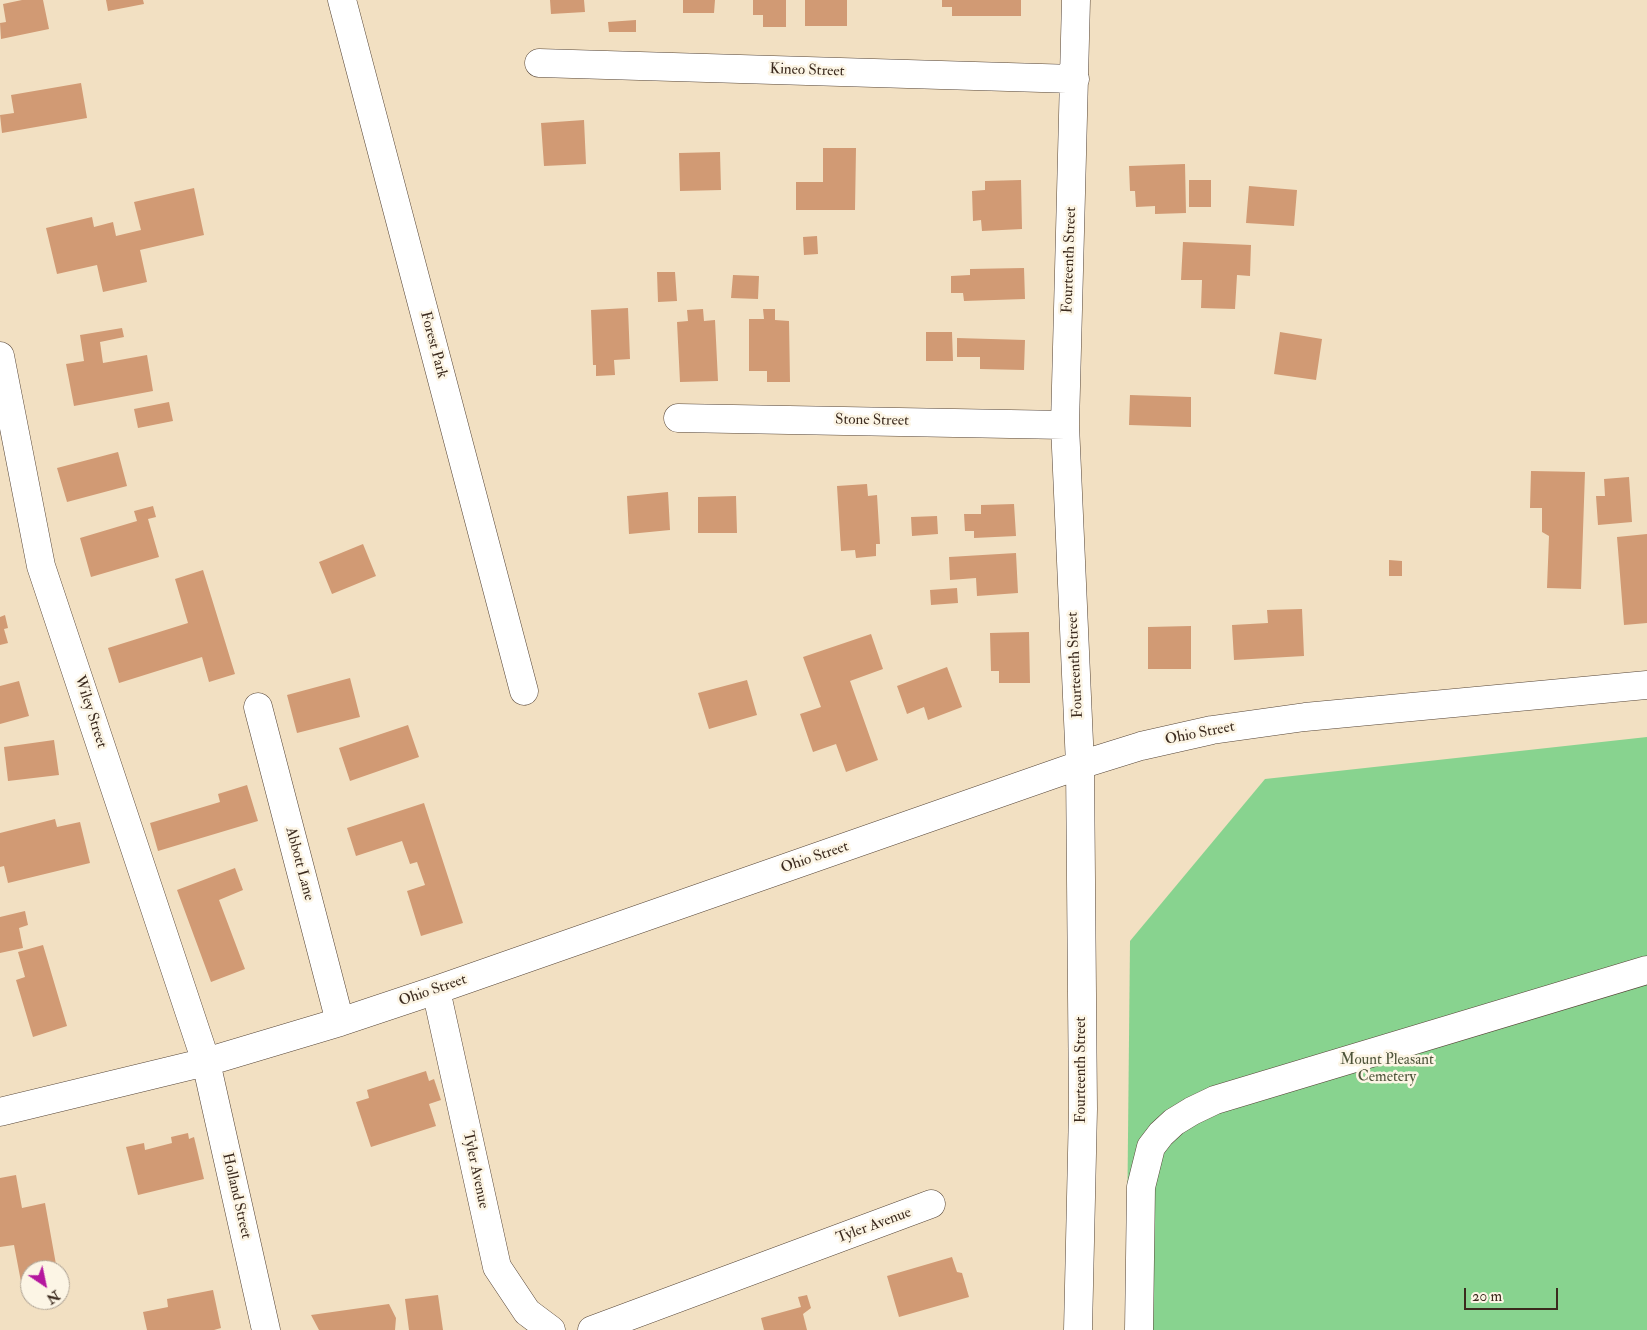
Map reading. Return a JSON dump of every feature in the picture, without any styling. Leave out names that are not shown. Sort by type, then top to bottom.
[{"type":"street","name":"Forest Park","points":[[342,0],[524,691]]},
{"type":"street","name":"Fourteenth Street","points":[[1076,0],[1065,425],[1080,765],[1083,1109],[1078,1330]]},
{"type":"street","name":"Kineo Street","points":[[539,63],[1075,79]]},
{"type":"street","name":"Wiley Street","points":[[0,356],[41,566],[206,1062]]},
{"type":"street","name":"Stone Street","points":[[678,418],[1065,425]]},
{"type":"street","name":"Ohio Street","points":[[0,1112],[206,1062],[340,1022],[1080,765],[1141,746],[1212,730],[1305,717],[1647,685]]},
{"type":"street","name":"Abbott Lane","points":[[258,707],[340,1022]]},
{"type":"street","points":[[1139,1330],[1141,1187],[1151,1147],[1174,1122],[1215,1100],[1647,970]]},
{"type":"street","name":"Tyler Avenue","points":[[436,990],[497,1267],[526,1312],[551,1330]]},
{"type":"street","name":"Holland Street","points":[[206,1062],[266,1330]]},
{"type":"street","name":"Tyler Avenue","points":[[592,1330],[931,1204]]},
{"type":"green space","name":"Mount Pleasant Cemetery","points":[[1647,737],[1647,1330],[1126,1330],[1130,941],[1265,779]]},
{"type":"building","points":[[22,0],[43,0],[49,29],[1,39],[0,23],[6,22],[3,4]]},
{"type":"building","points":[[106,0],[143,0],[144,4],[108,11]]},
{"type":"building","points":[[550,0],[584,0],[585,12],[551,14]]},
{"type":"building","points":[[683,0],[715,0],[714,13],[683,13]]},
{"type":"building","points":[[753,0],[786,0],[786,27],[763,27],[763,15],[753,15]]},
{"type":"building","points":[[805,0],[847,0],[847,26],[805,26]]},
{"type":"building","points":[[942,0],[1021,0],[1021,16],[952,16],[952,7],[942,7]]},
{"type":"building","points":[[636,20],[636,32],[609,32],[608,22]]},
{"type":"building","points":[[81,83],[87,118],[2,133],[0,115],[14,113],[11,95]]},
{"type":"building","points":[[584,120],[586,164],[544,166],[541,123]]},
{"type":"building","points":[[823,148],[856,148],[855,210],[796,210],[796,182],[823,182]]},
{"type":"building","points":[[720,152],[721,190],[680,191],[679,153]]},
{"type":"building","points":[[1185,164],[1186,213],[1155,214],[1155,206],[1136,207],[1135,191],[1130,191],[1129,166]]},
{"type":"building","points":[[1021,180],[1022,229],[982,231],[981,220],[973,221],[972,191],[985,190],[985,181]]},
{"type":"building","points":[[1189,180],[1211,180],[1211,207],[1189,207]]},
{"type":"building","points":[[1249,186],[1297,190],[1294,226],[1246,223]]},
{"type":"building","points":[[194,188],[204,235],[140,250],[147,282],[103,292],[97,265],[57,274],[46,228],[92,217],[94,227],[113,222],[116,236],[141,230],[134,202]]},
{"type":"building","points":[[817,236],[818,254],[804,255],[803,237]]},
{"type":"building","points":[[1183,242],[1251,245],[1250,276],[1237,275],[1235,309],[1201,308],[1202,280],[1181,280]]},
{"type":"building","points":[[1024,268],[1025,299],[964,301],[963,293],[951,293],[951,276],[970,275],[970,269]]},
{"type":"building","points":[[657,272],[675,272],[677,301],[658,302]]},
{"type":"building","points":[[733,275],[759,276],[758,299],[731,298]]},
{"type":"building","points":[[628,308],[630,359],[614,360],[615,375],[596,376],[596,365],[593,365],[591,310]]},
{"type":"building","points":[[703,309],[704,321],[715,320],[718,381],[680,382],[677,322],[688,321],[687,310]]},
{"type":"building","points":[[763,309],[775,309],[775,320],[789,321],[790,382],[767,382],[767,371],[749,371],[749,319],[764,319]]},
{"type":"building","points":[[122,328],[124,337],[100,342],[103,363],[147,355],[153,391],[74,406],[66,364],[84,361],[80,335]]},
{"type":"building","points":[[926,332],[952,332],[953,361],[926,361]]},
{"type":"building","points":[[1280,332],[1322,339],[1316,380],[1274,374]]},
{"type":"building","points":[[957,338],[1025,340],[1024,370],[980,369],[980,357],[957,357]]},
{"type":"building","points":[[1130,395],[1191,397],[1191,427],[1129,425]]},
{"type":"building","points":[[169,402],[173,421],[138,428],[134,409]]},
{"type":"building","points":[[118,452],[127,486],[67,502],[57,468]]},
{"type":"building","points":[[1531,471],[1585,472],[1581,589],[1547,588],[1549,536],[1542,532],[1542,508],[1530,508]]},
{"type":"building","points":[[1629,477],[1632,522],[1598,525],[1596,496],[1605,496],[1604,479]]},
{"type":"building","points":[[867,484],[868,496],[877,495],[880,544],[876,544],[876,556],[856,558],[855,550],[841,551],[837,486]]},
{"type":"building","points":[[668,492],[670,530],[629,534],[627,496]]},
{"type":"building","points":[[736,496],[737,533],[698,533],[698,497]]},
{"type":"building","points":[[1014,504],[1016,536],[974,538],[974,531],[965,531],[964,514],[981,514],[981,505]]},
{"type":"building","points":[[153,506],[156,517],[148,519],[159,557],[91,577],[80,538],[137,521],[134,511]]},
{"type":"building","points":[[937,516],[938,534],[912,536],[911,517]]},
{"type":"building","points":[[1647,534],[1647,623],[1624,625],[1617,537]]},
{"type":"building","points":[[363,544],[376,576],[332,594],[319,562]]},
{"type":"building","points":[[1016,553],[1018,593],[977,596],[976,578],[950,580],[949,557]]},
{"type":"building","points":[[1389,560],[1402,561],[1402,576],[1389,576]]},
{"type":"building","points":[[203,570],[235,674],[209,682],[202,657],[119,683],[108,648],[188,623],[175,579]]},
{"type":"building","points":[[957,588],[958,603],[931,605],[930,590]]},
{"type":"building","points":[[1302,609],[1304,656],[1234,660],[1232,625],[1268,623],[1267,610]]},
{"type":"building","points":[[5,615],[8,628],[4,629],[8,643],[0,645],[0,617]]},
{"type":"building","points":[[1191,626],[1191,669],[1148,669],[1148,627]]},
{"type":"building","points":[[1029,632],[1030,683],[999,683],[999,671],[991,671],[990,633]]},
{"type":"building","points":[[871,634],[883,669],[850,681],[878,760],[846,772],[836,744],[813,752],[800,714],[821,707],[803,657]]},
{"type":"building","points":[[947,667],[962,707],[928,720],[924,707],[907,714],[897,686]]},
{"type":"building","points":[[350,678],[360,717],[297,733],[287,695]]},
{"type":"building","points":[[747,680],[757,715],[709,729],[698,693]]},
{"type":"building","points":[[19,681],[29,716],[0,724],[0,686]]},
{"type":"building","points":[[408,725],[419,757],[350,781],[339,748]]},
{"type":"building","points":[[54,740],[59,775],[8,781],[4,747]]},
{"type":"building","points":[[247,785],[258,821],[158,851],[150,823],[220,802],[218,794]]},
{"type":"building","points":[[424,803],[463,923],[421,936],[407,891],[425,885],[417,862],[410,864],[402,841],[356,856],[347,828]]},
{"type":"building","points":[[55,819],[57,827],[80,822],[90,863],[8,883],[4,866],[0,867],[0,833]]},
{"type":"building","points":[[235,868],[243,890],[219,900],[245,969],[211,982],[177,890]]},
{"type":"building","points":[[25,911],[28,925],[19,928],[23,948],[0,953],[0,917]]},
{"type":"building","points":[[43,945],[67,1026],[33,1037],[16,980],[25,977],[18,952]]},
{"type":"building","points":[[426,1071],[429,1081],[434,1079],[441,1100],[429,1104],[436,1126],[371,1147],[356,1102],[369,1098],[367,1090]]},
{"type":"building","points":[[188,1133],[189,1139],[194,1137],[204,1179],[138,1195],[126,1147],[144,1143],[145,1150],[172,1143],[171,1137]]},
{"type":"building","points":[[16,1175],[22,1208],[45,1203],[55,1260],[20,1260],[20,1276],[14,1245],[0,1247],[0,1178]]},
{"type":"building","points":[[952,1257],[957,1272],[962,1273],[969,1297],[899,1317],[887,1276]]},
{"type":"building","points":[[213,1290],[221,1328],[214,1330],[147,1330],[143,1312],[168,1307],[167,1299]]},
{"type":"building","points":[[438,1295],[443,1330],[409,1330],[405,1299]]},
{"type":"building","points":[[807,1295],[811,1308],[803,1314],[807,1330],[764,1330],[761,1318],[801,1307],[798,1297]]},
{"type":"building","points":[[389,1304],[396,1318],[395,1330],[319,1330],[311,1315]]}]
